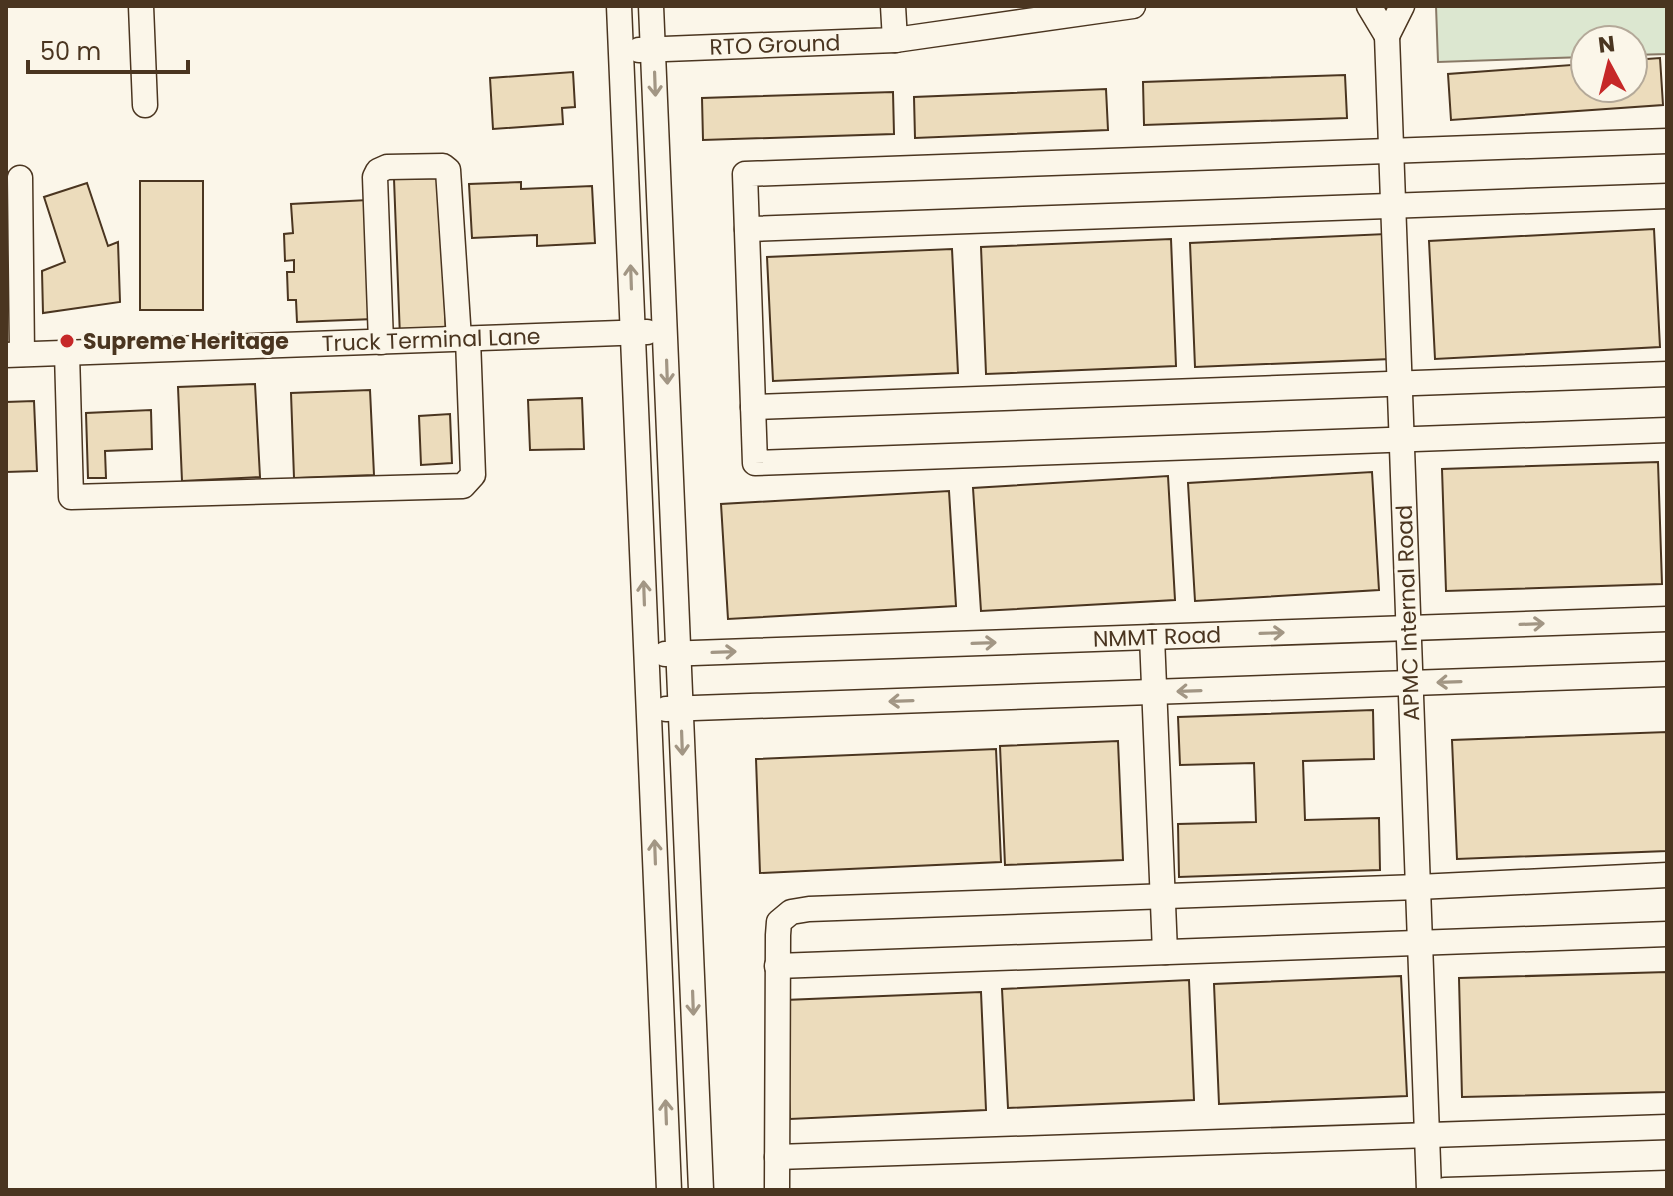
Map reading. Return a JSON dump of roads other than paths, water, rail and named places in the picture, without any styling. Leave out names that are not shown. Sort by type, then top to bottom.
[{"type":"street","points":[[141,6],[145,105]]},
{"type":"street","points":[[619,6],[669,1190]]},
{"type":"street","points":[[651,6],[701,1190]]},
{"type":"street","points":[[893,6],[895,40]]},
{"type":"street","name":"RTO Ground","points":[[621,51],[895,40],[1133,6]]},
{"type":"street","points":[[1369,6],[1387,36]]},
{"type":"street","points":[[1387,36],[1402,6]]},
{"type":"street","name":"APMC Internal Road","points":[[1387,36],[1429,1190]]},
{"type":"street","points":[[1667,141],[745,174],[755,463],[1667,430]]},
{"type":"street","points":[[67,353],[71,497],[463,486],[473,475],[448,170],[443,166],[387,167],[378,171],[375,177],[381,342]]},
{"type":"street","points":[[14,355],[20,178]]},
{"type":"street","points":[[747,229],[1667,196]]},
{"type":"street","name":"Truck Terminal Lane","points":[[14,355],[665,332]]},
{"type":"street","points":[[753,407],[1667,374]]},
{"type":"street","name":"NMMT Road","points":[[647,655],[1667,619]]},
{"type":"street","points":[[1152,637],[1165,952]]},
{"type":"street","points":[[649,710],[1667,674]]},
{"type":"street","points":[[777,1190],[779,922],[791,912],[1667,875]]},
{"type":"street","points":[[777,966],[1667,934]]},
{"type":"street","points":[[777,1157],[1667,1127]]},
{"type":"street","points":[[1445,1190],[1667,1183]]},
{"type":"place","name":"Supreme Heritage","points":[[67,341]]}]
